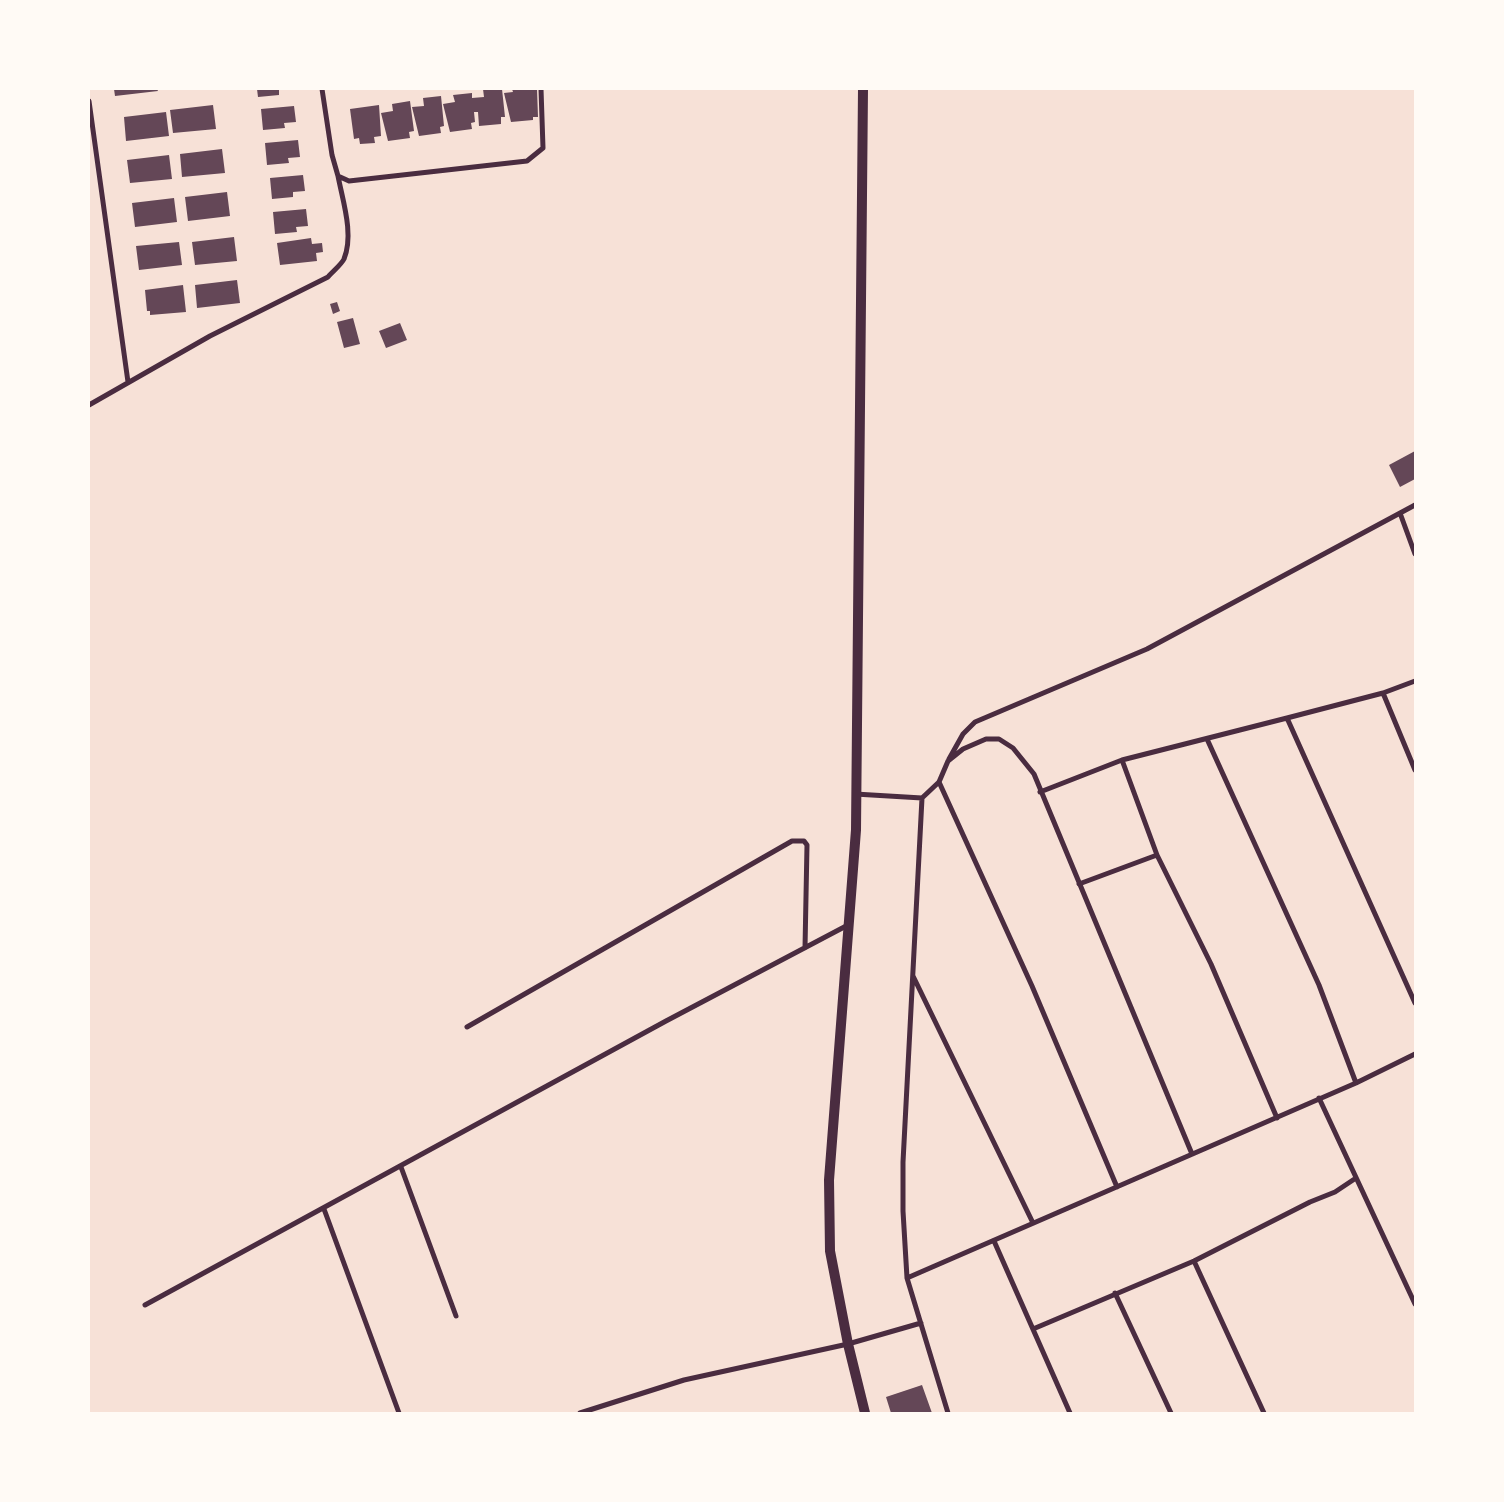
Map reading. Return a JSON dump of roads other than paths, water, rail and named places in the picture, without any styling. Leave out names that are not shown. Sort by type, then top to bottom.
[{"type":"main road","points":[[863,89],[856,830],[829,1180],[830,1251],[848,1344],[865,1413]]},
{"type":"street","points":[[89,405],[210,336],[328,277],[343,261],[348,244],[345,208],[332,155],[322,89]]},
{"type":"street","points":[[338,176],[349,181],[527,161],[543,148],[541,89]]},
{"type":"street","points":[[89,101],[128,382]]},
{"type":"street","points":[[948,1413],[908,1278],[903,1211],[903,1162],[922,798],[939,782],[963,734],[975,722],[1147,649],[1415,505]]},
{"type":"street","points":[[1400,514],[1415,554]]},
{"type":"street","points":[[1040,792],[1122,760],[1207,740],[1383,692],[1415,681]]},
{"type":"street","points":[[1383,692],[1415,770]]},
{"type":"street","points":[[1287,718],[1415,1003]]},
{"type":"street","points":[[948,761],[963,749],[986,739],[999,739],[1013,748],[1034,774],[1192,1154]]},
{"type":"street","points":[[1207,740],[1318,985],[1356,1083]]},
{"type":"street","points":[[1122,760],[1157,855],[1211,964],[1277,1118]]},
{"type":"street","points":[[939,782],[1032,986],[1117,1187]]},
{"type":"street","points":[[855,794],[922,798]]},
{"type":"street","points":[[467,1027],[783,846],[798,840],[804,841],[806,844],[805,948]]},
{"type":"street","points":[[1079,884],[1157,855]]},
{"type":"street","points":[[145,1305],[666,1021],[849,925]]},
{"type":"street","points":[[912,975],[1033,1222]]},
{"type":"street","points":[[908,1278],[1033,1222],[1277,1118],[1415,1054]]},
{"type":"street","points":[[1320,1098],[1415,1304]]},
{"type":"street","points":[[401,1167],[456,1316]]},
{"type":"street","points":[[1033,1329],[1194,1261],[1310,1202],[1335,1192],[1356,1178]]},
{"type":"street","points":[[324,1209],[399,1413]]},
{"type":"street","points":[[994,1240],[1070,1413]]},
{"type":"street","points":[[1194,1261],[1264,1413]]},
{"type":"street","points":[[1115,1293],[1171,1413]]},
{"type":"street","points":[[580,1413],[684,1380],[848,1344],[921,1323]]}]
